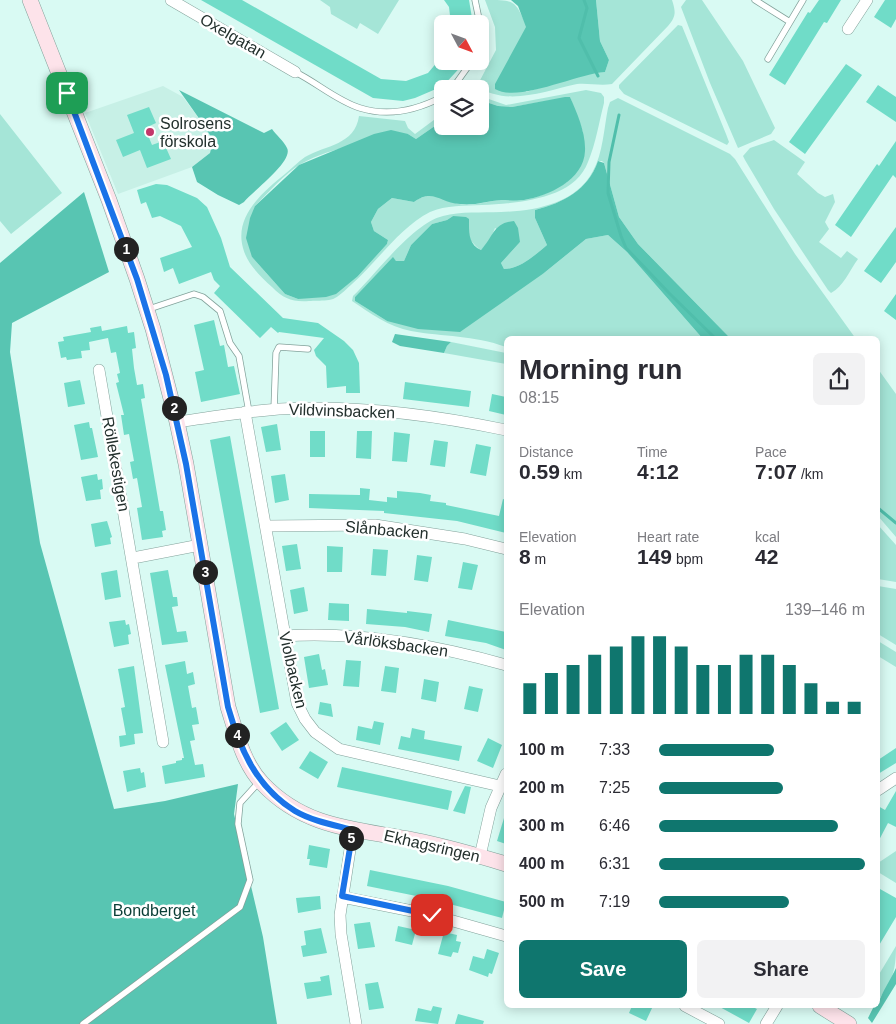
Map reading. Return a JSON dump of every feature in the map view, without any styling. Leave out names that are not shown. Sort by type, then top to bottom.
[{"type":"street","name":"Ekhagsringen","points":[[30,0],[109,200],[146,310],[177,422],[228,707],[235,731],[247,759],[260,781],[295,811],[323,823],[416,840],[504,863]]},
{"type":"street","name":"Oxelgatan","points":[[170,0],[295,72]]},
{"type":"street","points":[[848,29],[867,0]]},
{"type":"street","name":"Röllekestigen","points":[[99,370],[133,558],[163,742]]},
{"type":"street","name":"Vildvinsbacken","points":[[177,422],[247,412],[348,409],[396,412],[504,430]]},
{"type":"street","name":"Violbacken","points":[[247,412],[284,636],[297,703],[304,719],[327,742],[355,754],[500,786]]},
{"type":"street","name":"Slånbacken","points":[[266,526],[375,525],[465,539],[504,549]]},
{"type":"street","points":[[133,558],[200,545]]},
{"type":"street","name":"Vårlöksbacken","points":[[284,636],[335,636],[413,644],[475,656],[504,664]]},
{"type":"street","points":[[480,856],[491,808],[504,778]]},
{"type":"street","points":[[880,789],[896,778]]},
{"type":"street","points":[[353,830],[340,915],[341,934],[356,1024]]},
{"type":"street","points":[[342,896],[432,915],[504,935]]},
{"type":"street","points":[[689,1008],[719,1024]]},
{"type":"street","points":[[766,1024],[776,1008]]},
{"type":"street","points":[[823,1008],[849,1024]]},
{"type":"lane","points":[[476,0],[478,15]]},
{"type":"lane","points":[[755,0],[790,22]]},
{"type":"lane","points":[[768,59],[804,0]]},
{"type":"lane","points":[[295,72],[359,108],[392,112],[406,111],[424,107],[434,101]]},
{"type":"lane","points":[[146,310],[194,294],[203,297],[220,311],[230,343],[240,356],[247,412]]},
{"type":"lane","points":[[274,410],[276,353],[279,347],[308,349]]},
{"type":"lane","points":[[83,1024],[240,907],[250,880],[238,824],[240,803],[260,781]]},
{"type":"shaded area","points":[[320,0],[399,0],[378,34],[360,23],[357,29],[331,14],[330,7]]},
{"type":"shaded area","points":[[485,0],[503,0],[513,3],[520,11],[527,27],[514,51],[526,92],[590,73],[605,72],[609,60],[600,41],[596,0],[672,0],[674,8],[673,20],[612,84],[577,84],[526,95],[501,96],[489,92],[489,80],[480,80],[485,70],[489,70],[489,63],[496,50],[495,27]]},
{"type":"shaded area","points":[[686,0],[702,0],[743,61],[775,128],[771,134],[738,148],[710,83],[681,7]]},
{"type":"shaded area","points":[[678,25],[682,26],[726,134],[729,142],[727,145],[624,94],[619,88],[619,85]]},
{"type":"shaded area","name":"Solrosens förskola","points":[[163,86],[183,97],[203,124],[213,140],[210,153],[192,167],[118,194],[85,113]]},
{"type":"shaded area","points":[[586,90],[601,93],[604,97],[604,103],[595,140],[591,155],[581,175],[558,192],[527,201],[449,207],[430,212],[408,227],[342,293],[329,300],[298,301],[284,297],[263,279],[245,254],[241,236],[243,225],[252,206],[268,189],[305,157],[346,139],[356,126],[359,116],[405,121],[408,128],[415,134],[434,120],[434,127],[416,139],[408,134],[353,145],[313,158],[289,173],[255,206],[252,257],[285,294],[298,299],[358,276],[387,244],[388,240],[374,231],[371,222],[378,209],[392,198],[414,202],[428,196],[435,196],[461,205],[469,205],[500,200],[529,199],[567,182],[583,132],[570,97],[512,107],[489,103],[489,99],[506,105]]},
{"type":"shaded area","points":[[618,98],[730,154],[795,254],[854,336],[728,336],[638,244],[619,217],[602,161],[598,161],[594,171],[586,182],[593,171],[601,148],[610,102]]},
{"type":"shaded area","points":[[0,114],[62,193],[11,234],[0,221]]},
{"type":"shaded area","points":[[774,140],[805,162],[797,174],[825,197],[833,194],[835,202],[825,222],[829,229],[819,242],[841,258],[847,251],[858,259],[843,283],[831,293],[774,209],[743,156],[750,148]]},
{"type":"shaded area","points":[[586,182],[573,194],[565,199],[535,210],[535,218],[547,245],[516,267],[504,269],[501,263],[520,242],[495,228],[490,240],[481,250],[470,240],[453,216],[447,220],[432,224],[411,245],[404,261],[396,261],[393,258],[355,297],[355,301],[387,321],[544,273],[586,239],[608,235],[627,252],[700,336],[504,336],[504,346],[482,340],[403,329],[380,319],[352,301],[353,296],[395,250],[431,221],[457,213],[527,210],[553,203],[576,191]]},
{"type":"shaded area","points":[[451,342],[504,353],[504,364],[444,353]]},
{"type":"shaded area","points":[[880,372],[896,394],[896,537],[880,518]]},
{"type":"shaded area","points":[[880,527],[896,545],[896,582],[880,579]]},
{"type":"shaded area","points":[[880,586],[896,589],[896,645],[880,635]]},
{"type":"shaded area","points":[[880,642],[896,652],[896,667],[880,657]]},
{"type":"shaded area","points":[[896,851],[896,883],[880,873],[880,862]]},
{"type":"shaded area","points":[[896,946],[892,975],[880,998],[880,973]]},
{"type":"green space","points":[[511,0],[596,0],[600,41],[609,60],[605,72],[518,93],[495,89],[495,84],[526,27],[518,6]]},
{"type":"green space","points":[[179,90],[264,133],[272,129],[286,145],[288,154],[279,168],[239,205],[197,182],[192,167],[210,153],[213,140]]},
{"type":"green space","points":[[570,97],[583,130],[585,151],[583,161],[578,170],[563,185],[544,195],[524,200],[501,200],[465,204],[453,203],[432,196],[426,196],[414,202],[392,198],[378,209],[371,222],[374,231],[388,240],[387,244],[358,276],[336,294],[326,297],[298,299],[285,294],[252,257],[246,238],[250,218],[255,206],[299,165],[374,134],[391,130],[408,134],[416,139],[434,127],[434,135],[489,135],[489,103],[512,107]]},
{"type":"green space","points":[[598,161],[604,163],[619,217],[638,244],[728,336],[700,336],[627,252],[608,235],[586,239],[544,273],[460,332],[418,329],[387,321],[355,301],[355,297],[393,257],[396,261],[404,261],[411,245],[432,224],[447,220],[453,216],[469,219],[471,241],[481,250],[498,227],[507,222],[514,221],[518,228],[520,242],[501,263],[504,269],[516,267],[547,245],[535,218],[535,210],[565,199],[573,194],[588,180]]},
{"type":"green space","name":"Bondberget","points":[[84,192],[109,272],[12,323],[10,352],[40,543],[114,809],[165,801],[238,784],[234,814],[263,937],[277,1024],[0,1024],[0,263]]},
{"type":"green space","points":[[395,334],[451,342],[444,353],[400,346],[392,342]]},
{"type":"green space","points":[[896,968],[896,984],[872,1023],[868,1018],[873,1008],[880,1008],[883,993]]},
{"type":"building","points":[[201,0],[242,0],[381,79],[406,81],[428,73],[434,66],[434,70],[458,70],[449,80],[434,80],[434,90],[415,98],[403,101],[373,98]]},
{"type":"building","points":[[444,0],[469,0],[472,15],[450,15],[449,7]]},
{"type":"building","points":[[819,0],[841,0],[827,23],[824,22],[785,85],[769,75],[808,12],[810,13]]},
{"type":"building","points":[[885,0],[896,0],[896,19],[891,28],[874,17]]},
{"type":"building","points":[[846,64],[862,75],[805,154],[789,142]]},
{"type":"building","points":[[878,85],[896,97],[896,122],[866,102]]},
{"type":"building","points":[[149,107],[156,123],[145,128],[152,145],[163,141],[171,159],[147,168],[140,150],[123,157],[116,140],[134,133],[127,115]]},
{"type":"building","points":[[896,141],[896,178],[893,175],[851,237],[835,225],[877,164],[879,166]]},
{"type":"building","points":[[156,184],[167,185],[197,198],[207,207],[221,238],[230,267],[283,318],[318,323],[344,341],[353,350],[359,363],[360,393],[346,393],[346,386],[327,388],[326,366],[316,356],[314,350],[324,338],[278,333],[271,327],[260,338],[214,293],[220,286],[214,280],[211,272],[179,284],[173,268],[164,272],[160,258],[192,247],[181,226],[160,216],[152,218],[146,202],[141,204],[137,190]]},
{"type":"building","points":[[896,227],[896,262],[881,283],[864,271]]},
{"type":"building","points":[[896,294],[896,320],[884,311]]},
{"type":"building","points":[[214,320],[220,346],[224,345],[228,367],[234,366],[240,394],[201,402],[195,372],[204,370],[194,325]]},
{"type":"building","points":[[101,326],[102,331],[127,326],[128,333],[134,332],[136,348],[132,349],[134,368],[137,385],[143,384],[145,398],[141,399],[160,511],[163,511],[166,530],[162,531],[163,537],[142,540],[137,508],[142,507],[137,478],[133,479],[130,462],[134,461],[129,434],[124,435],[121,415],[124,415],[116,383],[119,382],[117,374],[120,373],[116,352],[111,353],[108,338],[89,342],[90,350],[81,351],[82,358],[67,360],[66,357],[61,358],[58,342],[64,341],[63,337],[91,332],[90,328]]},
{"type":"building","points":[[80,380],[85,404],[68,407],[64,383]]},
{"type":"building","points":[[405,382],[471,391],[469,407],[403,399]]},
{"type":"building","points":[[492,394],[504,397],[504,415],[489,411]]},
{"type":"building","points":[[89,422],[98,457],[81,460],[74,425]]},
{"type":"building","points":[[277,424],[281,450],[266,452],[261,427]]},
{"type":"building","points":[[310,431],[325,431],[325,457],[310,457]]},
{"type":"building","points":[[357,431],[372,431],[371,459],[356,458]]},
{"type":"building","points":[[394,432],[410,434],[407,462],[392,461]]},
{"type":"building","points":[[230,436],[279,709],[260,713],[210,440]]},
{"type":"building","points":[[434,440],[448,442],[445,467],[430,465]]},
{"type":"building","points":[[476,444],[491,447],[486,476],[470,473]]},
{"type":"building","points":[[97,474],[98,480],[102,479],[101,499],[86,501],[81,477]]},
{"type":"building","points":[[285,474],[289,500],[275,503],[271,476]]},
{"type":"building","points":[[360,488],[370,489],[369,500],[387,502],[387,497],[397,498],[397,491],[420,493],[431,495],[430,501],[499,516],[503,499],[504,533],[457,521],[384,513],[384,511],[309,508],[309,494],[360,495]]},
{"type":"building","points":[[107,521],[112,537],[110,538],[111,544],[95,547],[91,524]]},
{"type":"building","points":[[297,544],[301,569],[286,571],[282,546]]},
{"type":"building","points":[[327,546],[343,547],[342,572],[327,572]]},
{"type":"building","points":[[373,549],[388,550],[386,576],[371,575]]},
{"type":"building","points":[[417,555],[432,557],[428,582],[414,580]]},
{"type":"building","points":[[463,562],[478,565],[472,590],[458,588]]},
{"type":"building","points":[[117,570],[121,597],[105,600],[101,573]]},
{"type":"building","points":[[168,570],[173,597],[177,597],[178,606],[172,607],[177,632],[186,631],[188,642],[162,645],[150,573]]},
{"type":"building","points":[[304,587],[308,611],[294,614],[290,590]]},
{"type":"building","points":[[329,603],[349,604],[349,621],[328,620]]},
{"type":"building","points":[[367,609],[432,614],[429,632],[405,627],[366,624]]},
{"type":"building","points":[[125,620],[126,625],[129,624],[131,634],[128,635],[129,644],[114,647],[109,622]]},
{"type":"building","points":[[448,620],[504,632],[504,649],[486,643],[445,636]]},
{"type":"building","points":[[319,654],[322,670],[325,669],[328,685],[309,688],[304,657]]},
{"type":"building","points":[[346,660],[361,661],[359,687],[343,686]]},
{"type":"building","points":[[185,661],[187,674],[193,672],[195,684],[188,686],[192,708],[196,707],[199,724],[192,725],[195,740],[190,741],[195,765],[203,764],[205,777],[165,784],[162,766],[176,763],[176,761],[184,758],[165,665]]},
{"type":"building","points":[[134,666],[143,733],[134,734],[135,744],[120,747],[119,736],[126,735],[121,708],[125,707],[118,669]]},
{"type":"building","points":[[385,666],[399,668],[396,693],[381,691]]},
{"type":"building","points":[[424,679],[439,682],[436,702],[421,699]]},
{"type":"building","points":[[469,686],[483,689],[478,712],[464,709]]},
{"type":"building","points":[[320,702],[331,704],[333,717],[318,714]]},
{"type":"building","points":[[374,721],[384,723],[380,745],[356,740],[358,726],[372,729]]},
{"type":"building","points":[[286,722],[299,740],[282,751],[270,733]]},
{"type":"building","points":[[412,728],[425,731],[424,739],[462,746],[459,761],[398,749],[401,736],[410,738]]},
{"type":"building","points":[[488,738],[502,745],[493,768],[477,761]]},
{"type":"building","points":[[896,748],[896,763],[880,773],[880,759]]},
{"type":"building","points":[[310,751],[328,762],[318,779],[299,768]]},
{"type":"building","points":[[342,767],[452,791],[448,810],[337,787]]},
{"type":"building","points":[[140,768],[141,773],[144,772],[146,787],[127,792],[123,771]]},
{"type":"building","points":[[465,786],[471,787],[465,814],[453,811]]},
{"type":"building","points":[[896,791],[896,827],[888,823],[880,838],[880,807],[885,810]]},
{"type":"building","points":[[504,818],[504,843],[497,841]]},
{"type":"building","points":[[309,845],[330,849],[327,868],[309,865],[310,859],[307,859]]},
{"type":"building","points":[[370,870],[448,886],[504,901],[504,910],[502,918],[431,899],[367,886]]},
{"type":"building","points":[[880,889],[896,898],[896,917],[880,944]]},
{"type":"building","points":[[320,896],[321,909],[298,913],[296,898]]},
{"type":"building","points":[[370,922],[375,947],[358,949],[354,924]]},
{"type":"building","points":[[398,926],[416,930],[412,945],[395,941]]},
{"type":"building","points":[[321,928],[327,953],[303,957],[301,946],[306,945],[304,931]]},
{"type":"building","points":[[444,932],[457,935],[456,941],[461,942],[458,953],[453,952],[451,957],[438,954]]},
{"type":"building","points":[[487,949],[499,953],[492,974],[489,973],[488,977],[469,970],[473,956],[484,959]]},
{"type":"building","points":[[329,975],[332,995],[307,999],[304,983],[321,981],[320,977]]},
{"type":"building","points":[[378,982],[384,1008],[369,1010],[365,984]]},
{"type":"building","points":[[433,1006],[442,1008],[438,1024],[415,1021],[418,1008],[431,1011]]},
{"type":"building","points":[[631,1008],[652,1008],[646,1021],[629,1013]]},
{"type":"building","points":[[722,1008],[757,1009],[749,1023]]},
{"type":"building","points":[[458,1014],[484,1021],[483,1024],[455,1024]]},
{"type":"waterway","points":[[584,0],[587,8],[579,38],[598,76]]},
{"type":"waterway","points":[[619,115],[609,162],[608,193],[626,248],[713,336]]},
{"type":"waterway","points":[[880,510],[896,523]]},
{"type":"place","name":"Solrosens förskola","points":[[150,132]]},
{"type":"route","points":[[67,93],[109,200],[137,279],[166,375],[186,464],[228,707],[235,731],[247,759],[260,781],[295,811],[323,823],[353,830],[342,896],[432,915]]}]
